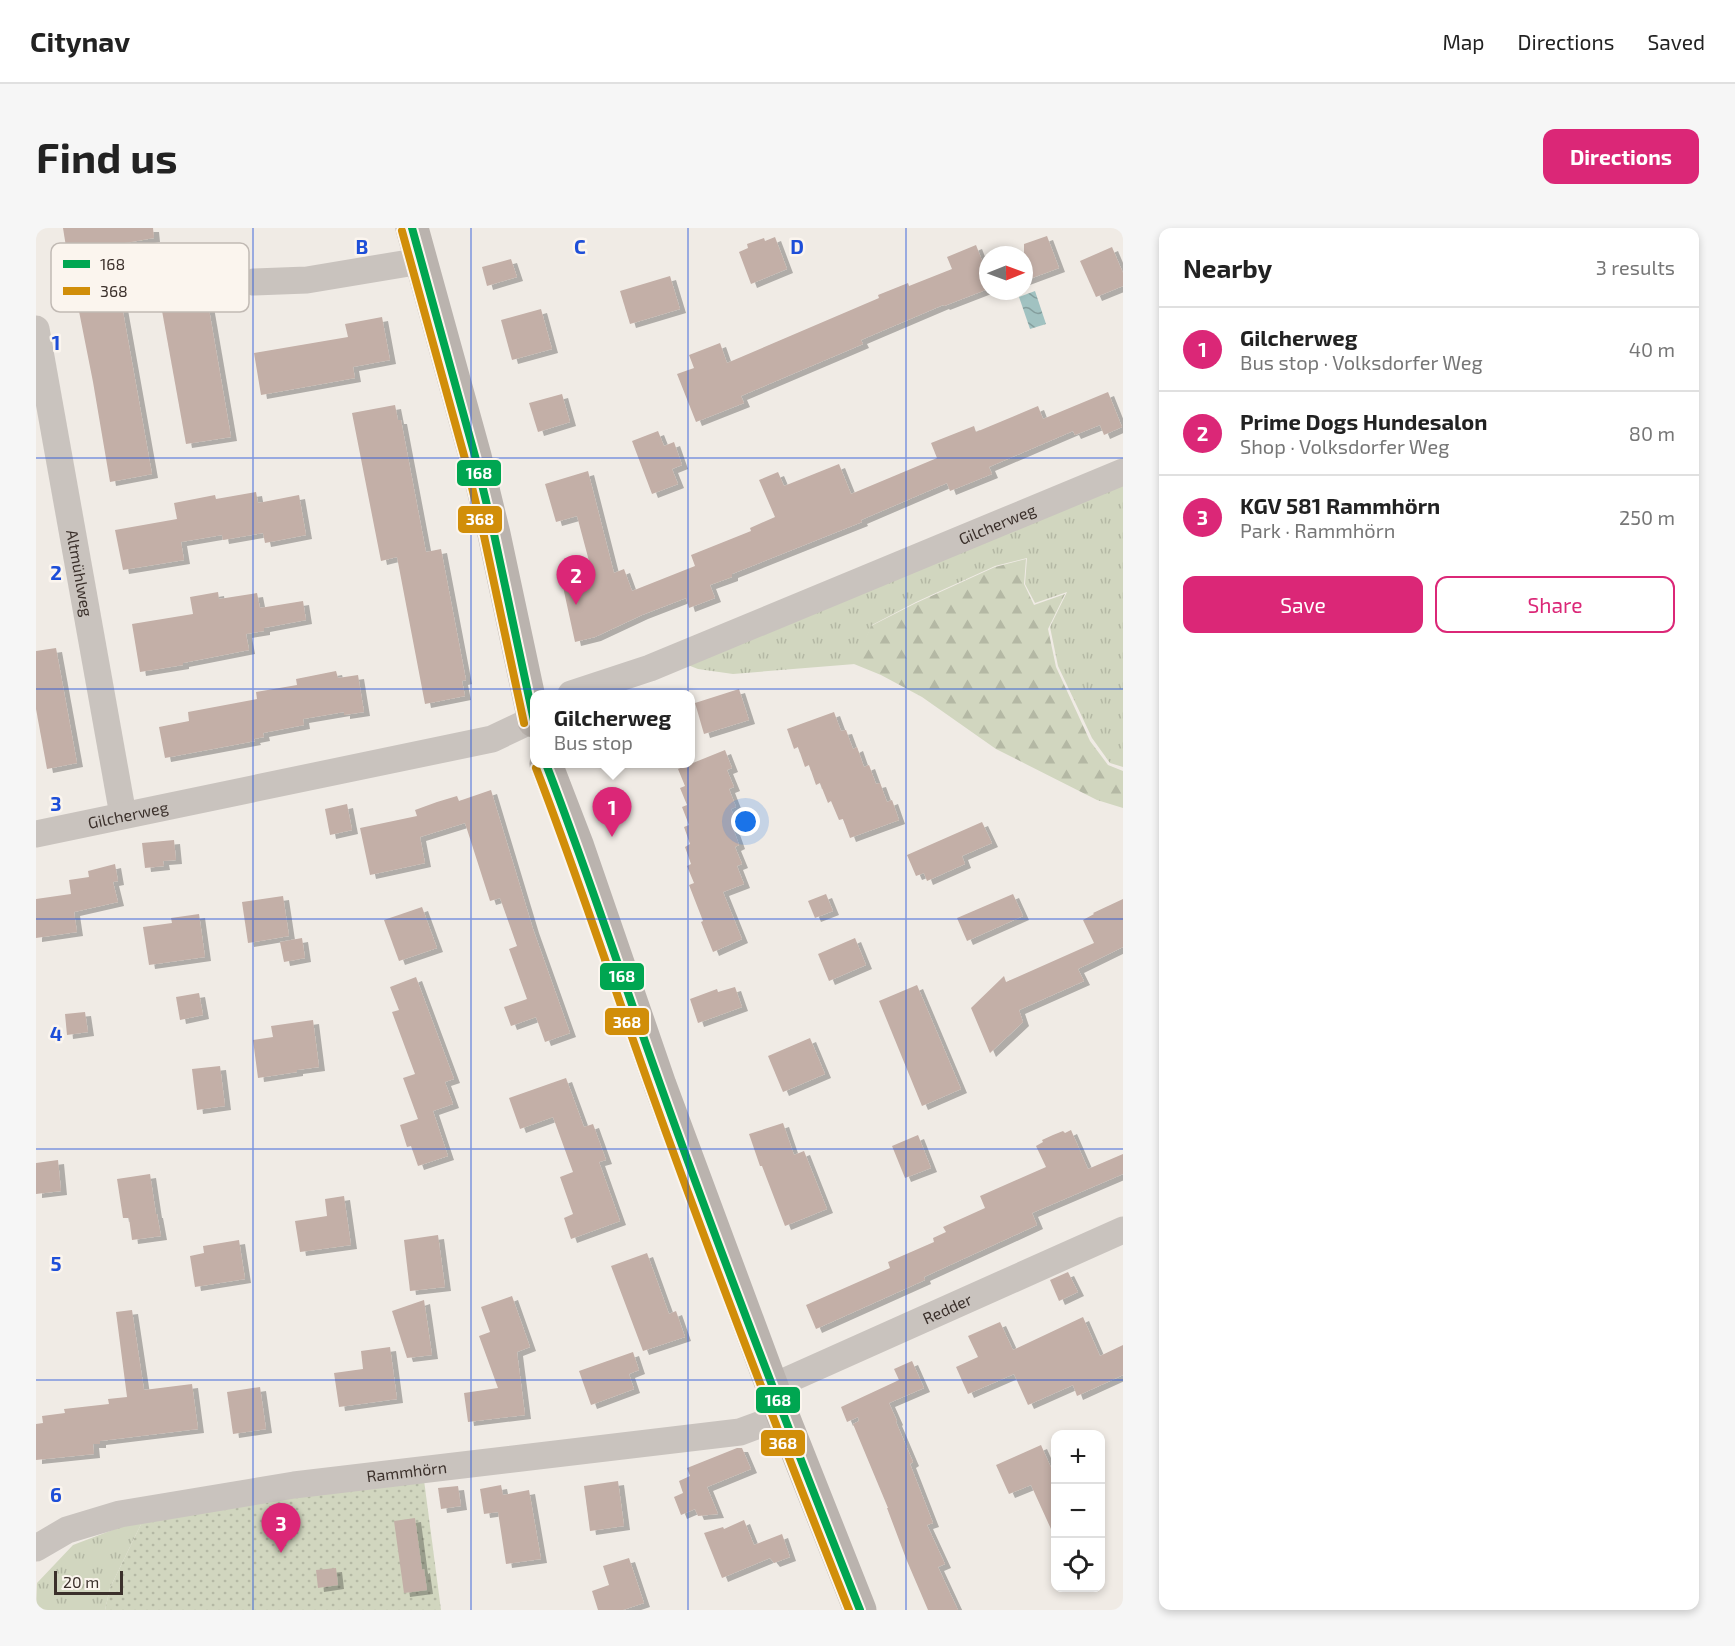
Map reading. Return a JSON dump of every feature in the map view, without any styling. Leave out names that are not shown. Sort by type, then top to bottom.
[{"type":"street","points":[[412,228],[483,490],[530,702]]},
{"type":"street","points":[[254,282],[307,280],[420,261]]},
{"type":"street","name":"Altmühlweg","points":[[36,329],[123,815]]},
{"type":"street","name":"Gilcherweg","points":[[583,690],[650,668],[1123,472]]},
{"type":"street","name":"Gilcherweg","points":[[36,834],[492,739],[530,722]]},
{"type":"street","points":[[548,768],[578,847],[660,1085],[778,1402],[860,1610]]},
{"type":"street","name":"Redder","points":[[778,1402],[1123,1230]]},
{"type":"street","name":"Rammhörn","points":[[36,1548],[67,1530],[120,1514],[294,1485],[740,1432],[778,1402]]},
{"type":"green space","points":[[1123,479],[1123,767],[1110,763],[1092,738],[1058,666],[1050,627],[1067,592],[1035,603],[1025,584],[1027,558],[995,566],[872,625],[855,664],[733,674],[698,669],[680,662]]},
{"type":"green space","points":[[1026,559],[1024,584],[1034,605],[1065,594],[1048,629],[1056,667],[1090,741],[1108,765],[1123,771],[1123,808],[1097,800],[996,749],[922,697],[881,675],[854,664],[871,626],[995,567]]},
{"type":"green space","points":[[424,1480],[441,1610],[105,1610],[110,1588],[144,1518]]},
{"type":"green space","points":[[144,1518],[110,1588],[105,1610],[36,1610],[37,1583],[73,1545]]},
{"type":"water","points":[[1035,291],[1046,324],[1030,329],[1020,300],[1033,300]]},
{"type":"building","points":[[63,228],[153,228],[154,238],[125,243],[65,243]]},
{"type":"building","points":[[1047,236],[1059,268],[1033,278],[1033,246],[1024,246],[1024,244]]},
{"type":"building","points":[[775,237],[787,269],[751,284],[739,252],[748,248],[747,244]]},
{"type":"building","points":[[976,245],[979,253],[979,292],[943,305],[861,340],[863,344],[741,396],[744,403],[696,422],[677,374],[694,368],[689,355],[720,343],[727,363],[879,298],[878,295],[952,269],[947,257]]},
{"type":"building","points":[[1112,247],[1123,273],[1123,286],[1096,297],[1080,261]]},
{"type":"building","points":[[511,259],[517,277],[487,286],[482,267]]},
{"type":"building","points":[[670,276],[680,309],[630,324],[620,291]]},
{"type":"building","points":[[541,309],[552,349],[512,360],[501,320]]},
{"type":"building","points":[[79,312],[123,312],[152,474],[110,482]]},
{"type":"building","points":[[162,312],[209,312],[231,437],[186,444]]},
{"type":"building","points":[[382,317],[390,360],[353,367],[355,378],[261,395],[254,353],[348,337],[345,324]]},
{"type":"building","points":[[1108,392],[1122,427],[1104,435],[1100,425],[1075,435],[1073,431],[989,467],[992,474],[950,491],[947,483],[861,520],[862,522],[732,574],[732,577],[710,585],[715,598],[689,608],[686,598],[595,637],[575,642],[562,582],[593,576],[577,516],[556,522],[545,484],[588,471],[614,573],[624,569],[632,591],[695,566],[691,555],[751,531],[750,528],[775,517],[759,480],[778,472],[784,486],[839,464],[851,494],[937,458],[931,443],[974,426],[976,432],[1038,406],[1043,419]]},
{"type":"building","points":[[562,394],[570,422],[538,432],[529,403]]},
{"type":"building","points":[[395,405],[398,420],[401,420],[426,552],[441,549],[466,680],[462,681],[465,696],[425,704],[397,557],[381,561],[352,413]]},
{"type":"building","points":[[658,431],[664,446],[674,442],[682,465],[672,469],[678,484],[652,494],[632,441]]},
{"type":"building","points":[[256,492],[258,503],[299,495],[306,535],[265,543],[263,533],[223,540],[222,535],[181,542],[184,560],[123,570],[115,530],[177,519],[174,503],[215,495],[216,499]]},
{"type":"building","points":[[218,592],[219,599],[257,593],[260,608],[303,601],[306,620],[246,634],[249,650],[140,672],[132,624],[193,614],[190,597]]},
{"type":"building","points":[[56,648],[77,763],[47,769],[36,709],[36,651]]},
{"type":"building","points":[[336,671],[338,678],[358,675],[364,712],[344,715],[344,712],[303,719],[304,725],[263,733],[264,737],[254,739],[255,741],[165,758],[159,727],[189,721],[188,712],[257,699],[256,692],[297,685],[296,679]]},
{"type":"building","points":[[739,689],[749,720],[704,734],[695,703]]},
{"type":"building","points":[[834,712],[841,731],[846,730],[853,749],[857,747],[864,767],[869,765],[876,784],[880,783],[887,802],[892,800],[899,820],[850,838],[843,819],[839,820],[831,801],[828,803],[820,783],[816,785],[809,765],[805,767],[798,747],[794,749],[787,729]]},
{"type":"building","points":[[725,750],[732,768],[727,770],[734,787],[729,789],[736,807],[731,809],[738,826],[733,828],[739,845],[735,847],[742,864],[737,866],[744,884],[723,892],[742,939],[713,952],[689,885],[694,883],[687,866],[691,864],[685,847],[690,844],[684,827],[689,825],[682,807],[687,805],[680,788],[685,786],[678,769],[695,768],[695,762]]},
{"type":"building","points":[[491,790],[533,929],[570,1033],[545,1042],[536,1017],[511,1026],[504,1007],[527,999],[509,949],[517,946],[500,898],[490,901],[465,823],[420,837],[425,863],[370,875],[360,828],[417,816],[415,810],[437,802],[457,796],[459,801]]},
{"type":"building","points":[[347,804],[352,830],[330,835],[325,809]]},
{"type":"building","points":[[982,822],[992,843],[962,856],[965,864],[927,881],[924,873],[916,876],[907,855]]},
{"type":"building","points":[[174,840],[176,860],[163,861],[164,866],[145,868],[142,843]]},
{"type":"building","points":[[115,864],[118,881],[113,882],[118,902],[74,912],[77,932],[36,938],[36,899],[71,894],[69,880],[89,877],[88,871]]},
{"type":"building","points":[[826,894],[833,911],[815,918],[808,901]]},
{"type":"building","points":[[1013,894],[1023,916],[967,941],[957,918]]},
{"type":"building","points":[[283,896],[289,936],[248,943],[242,902]]},
{"type":"building","points":[[1123,899],[1123,947],[1078,969],[1084,981],[1019,1010],[1023,1022],[990,1053],[971,1008],[1004,976],[1006,982],[1094,943],[1083,920]]},
{"type":"building","points":[[422,907],[437,948],[399,961],[384,920]]},
{"type":"building","points":[[199,914],[205,957],[149,965],[143,927],[172,923],[171,918]]},
{"type":"building","points":[[302,938],[305,958],[284,962],[280,942]]},
{"type":"building","points":[[855,938],[866,965],[829,981],[818,954]]},
{"type":"building","points":[[416,977],[454,1079],[445,1082],[453,1104],[433,1111],[448,1156],[418,1166],[411,1146],[407,1147],[400,1125],[418,1119],[403,1078],[415,1074],[392,1012],[399,1010],[390,987]]},
{"type":"building","points":[[917,985],[961,1089],[922,1106],[879,1001]]},
{"type":"building","points":[[735,987],[742,1007],[698,1023],[690,999],[717,989],[718,992]]},
{"type":"building","points":[[199,993],[203,1015],[180,1020],[176,997]]},
{"type":"building","points":[[85,1012],[88,1032],[67,1035],[65,1014]]},
{"type":"building","points":[[313,1020],[319,1067],[258,1078],[253,1040],[273,1037],[271,1026]]},
{"type":"building","points":[[810,1038],[825,1074],[783,1092],[768,1056]]},
{"type":"building","points":[[220,1066],[225,1106],[197,1110],[192,1069]]},
{"type":"building","points":[[566,1078],[584,1127],[593,1124],[606,1160],[599,1162],[620,1221],[571,1239],[564,1218],[573,1214],[560,1177],[573,1172],[553,1117],[520,1129],[509,1098]]},
{"type":"building","points":[[783,1123],[794,1155],[804,1151],[827,1209],[785,1226],[749,1134]]},
{"type":"building","points":[[1071,1130],[1088,1169],[1123,1154],[1123,1174],[1032,1213],[1037,1225],[924,1277],[925,1280],[816,1329],[806,1305],[890,1268],[888,1262],[934,1242],[933,1238],[946,1232],[943,1227],[985,1208],[980,1196],[1046,1167],[1036,1146],[1043,1142],[1042,1140]]},
{"type":"building","points":[[918,1135],[931,1168],[905,1178],[892,1146]]},
{"type":"building","points":[[58,1160],[61,1191],[36,1194],[36,1163]]},
{"type":"building","points":[[150,1174],[161,1236],[132,1240],[129,1218],[123,1218],[117,1179]]},
{"type":"building","points":[[344,1196],[351,1245],[300,1252],[295,1221],[327,1216],[325,1199]]},
{"type":"building","points":[[438,1235],[445,1287],[410,1291],[404,1240]]},
{"type":"building","points":[[239,1240],[245,1279],[195,1287],[190,1256],[204,1253],[203,1246]]},
{"type":"building","points":[[647,1253],[669,1314],[676,1311],[685,1337],[643,1351],[611,1266]]},
{"type":"building","points":[[1068,1272],[1078,1292],[1059,1301],[1050,1280]]},
{"type":"building","points":[[512,1296],[530,1347],[517,1352],[525,1415],[468,1422],[464,1393],[498,1388],[479,1336],[490,1332],[481,1307]]},
{"type":"building","points":[[424,1300],[432,1355],[407,1358],[392,1311]]},
{"type":"building","points":[[132,1310],[144,1390],[192,1384],[198,1429],[100,1441],[100,1444],[93,1444],[94,1454],[36,1460],[36,1424],[43,1423],[42,1416],[65,1413],[64,1409],[109,1404],[108,1399],[127,1397],[116,1312]]},
{"type":"building","points":[[1083,1317],[1100,1356],[1123,1345],[1123,1375],[1077,1396],[1073,1385],[1028,1405],[1014,1374],[968,1394],[956,1367],[978,1357],[968,1336],[1000,1322],[1013,1350]]},
{"type":"building","points":[[390,1347],[397,1399],[339,1407],[334,1373],[363,1369],[361,1351]]},
{"type":"building","points":[[633,1352],[639,1370],[629,1374],[634,1389],[591,1405],[579,1371]]},
{"type":"building","points":[[912,1361],[924,1388],[889,1403],[913,1462],[910,1464],[933,1523],[927,1525],[945,1564],[938,1567],[958,1610],[928,1610],[853,1424],[859,1421],[858,1417],[847,1422],[841,1407],[899,1380],[894,1369]]},
{"type":"building","points":[[260,1387],[266,1429],[233,1434],[227,1392]]},
{"type":"building","points":[[1041,1445],[1051,1468],[1051,1529],[1031,1485],[1009,1494],[996,1465]]},
{"type":"building","points":[[742,1448],[751,1469],[707,1487],[718,1514],[698,1516],[695,1509],[681,1515],[674,1497],[683,1493],[679,1481],[690,1476],[687,1468]]},
{"type":"building","points":[[618,1481],[624,1526],[590,1531],[584,1486]]},
{"type":"building","points":[[501,1485],[503,1495],[529,1490],[541,1559],[506,1564],[498,1512],[484,1514],[480,1489]]},
{"type":"building","points":[[458,1486],[461,1506],[441,1509],[438,1488]]},
{"type":"building","points":[[415,1518],[427,1590],[404,1593],[394,1521]]},
{"type":"building","points":[[744,1520],[754,1545],[782,1534],[790,1557],[774,1563],[770,1558],[722,1578],[704,1533],[723,1527],[724,1529]]},
{"type":"building","points":[[629,1558],[644,1603],[623,1610],[598,1610],[592,1591],[609,1585],[603,1566]]},
{"type":"building","points":[[336,1568],[338,1585],[318,1588],[316,1570]]},
{"type":"transit line","name":"168","points":[[412,228],[475,456],[530,702]]},
{"type":"transit line","name":"368","points":[[402,231],[465,459],[524,723]]},
{"type":"transit line","name":"368","points":[[536,768],[698,1219],[849,1610]]},
{"type":"transit line","name":"168","points":[[548,768],[708,1216],[860,1610]]},
{"type":"place","name":"Prime Dogs Hundesalon","points":[[576,605]]},
{"type":"place","name":"Gilcherweg","points":[[612,837]]},
{"type":"place","name":"KGV 581 Rammhörn","points":[[281,1553]]}]
